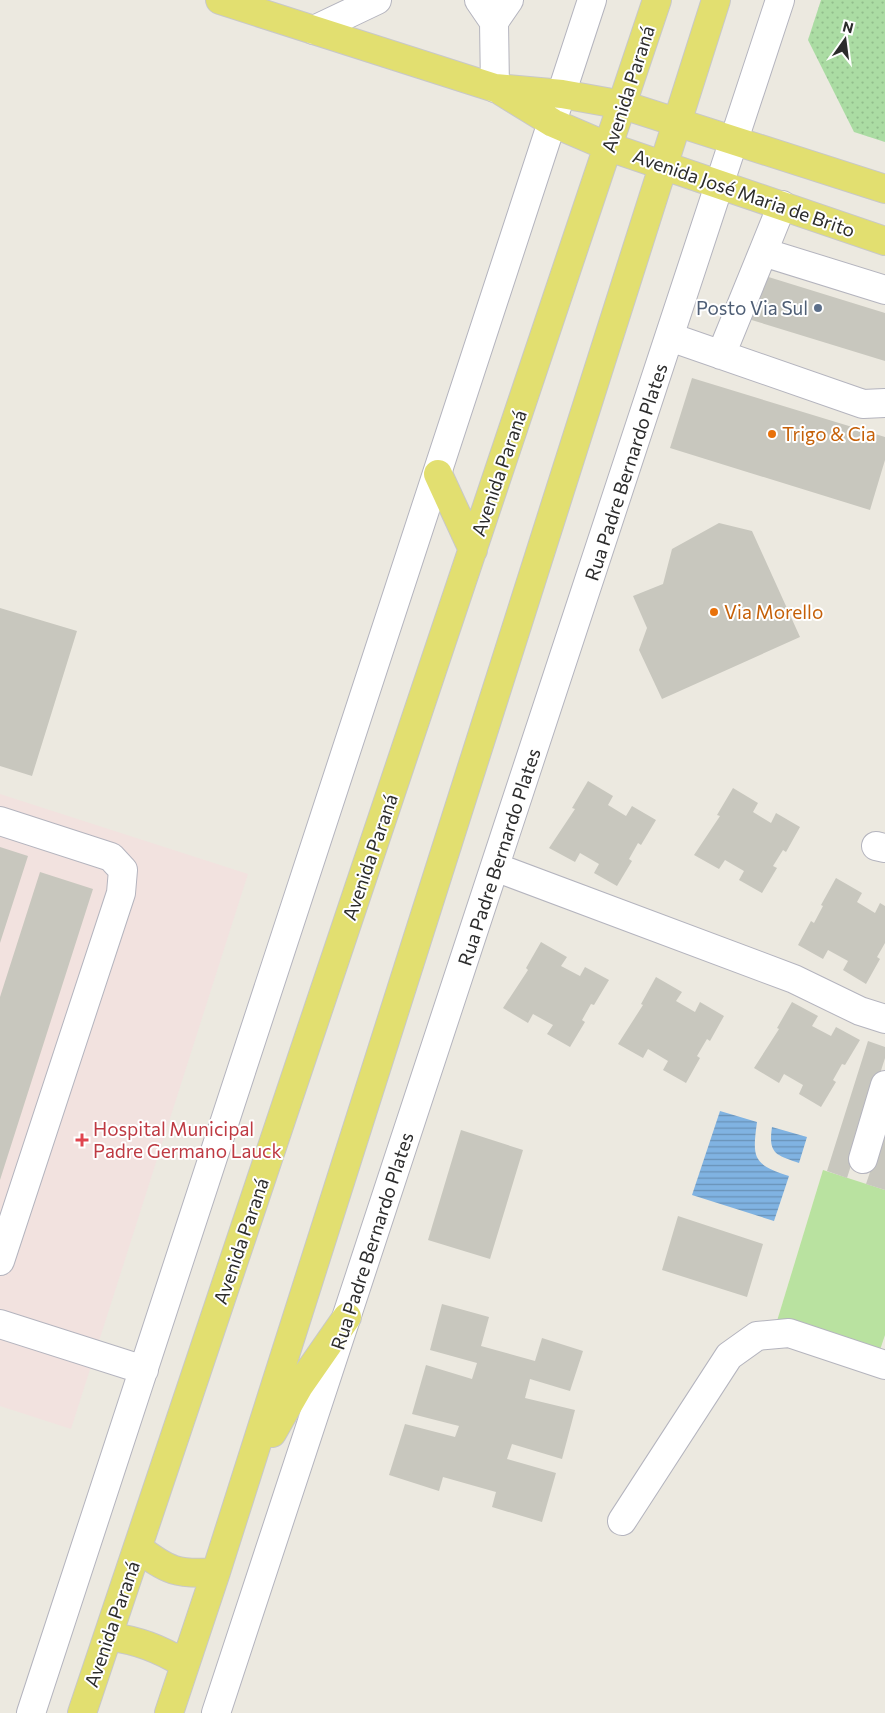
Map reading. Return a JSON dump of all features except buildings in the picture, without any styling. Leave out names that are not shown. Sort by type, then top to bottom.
[{"type":"main road","name":"Avenida José Maria de Brito","points":[[220,0],[497,88],[562,94],[622,105],[885,189]]},
{"type":"main road","name":"Avenida Paraná","points":[[82,1713],[657,0]]},
{"type":"main road","points":[[169,1713],[247,1475],[716,0]]},
{"type":"main road","name":"Avenida José Maria de Brito","points":[[497,88],[553,123],[609,147],[662,167],[782,205],[885,241]]},
{"type":"main road","points":[[438,474],[473,550]]},
{"type":"main road","points":[[247,1475],[299,1386],[347,1317]]},
{"type":"main road","points":[[138,1548],[163,1567],[171,1570],[195,1574],[216,1572]]},
{"type":"main road","points":[[108,1636],[134,1640],[158,1648],[185,1664]]},
{"type":"street","points":[[314,30],[377,0]]},
{"type":"street","points":[[31,1713],[592,0]]},
{"type":"street","name":"Rua Padre Bernardo Plates","points":[[216,1713],[780,0]]},
{"type":"street","points":[[494,7],[497,88]]},
{"type":"street","points":[[721,355],[782,205]]},
{"type":"street","points":[[763,252],[885,290]]},
{"type":"street","points":[[670,337],[864,404],[885,403]]},
{"type":"street","points":[[0,821],[111,857],[123,870],[121,893],[0,1261]]},
{"type":"street","points":[[495,867],[794,979],[860,1011],[885,1019]]},
{"type":"street","points":[[863,1159],[885,1085]]},
{"type":"street","points":[[0,1324],[144,1370]]},
{"type":"street","points":[[622,1521],[729,1356],[757,1336],[789,1334],[885,1365]]},
{"type":"shaded area","name":"Hospital Municipal Padre Germano Lauck","points":[[0,794],[248,874],[71,1429],[0,1406]]},
{"type":"green space","points":[[821,0],[885,0],[885,142],[854,132],[808,40]]},
{"type":"green space","points":[[823,1170],[885,1190],[885,1335],[879,1353],[777,1321]]},
{"type":"water","points":[[720,1111],[757,1122],[755,1152],[758,1158],[768,1168],[789,1176],[774,1221],[692,1195]]},
{"type":"water","points":[[772,1127],[807,1137],[799,1163],[775,1152],[771,1143]]},
{"type":"place","name":"Posto Via Sul","points":[[818,308]]},
{"type":"place","name":"Trigo & Cia","points":[[772,434]]},
{"type":"place","name":"Via Morello","points":[[714,612]]},
{"type":"place","name":"Hospital Municipal Padre Germano Lauck","points":[[82,1140]]}]
